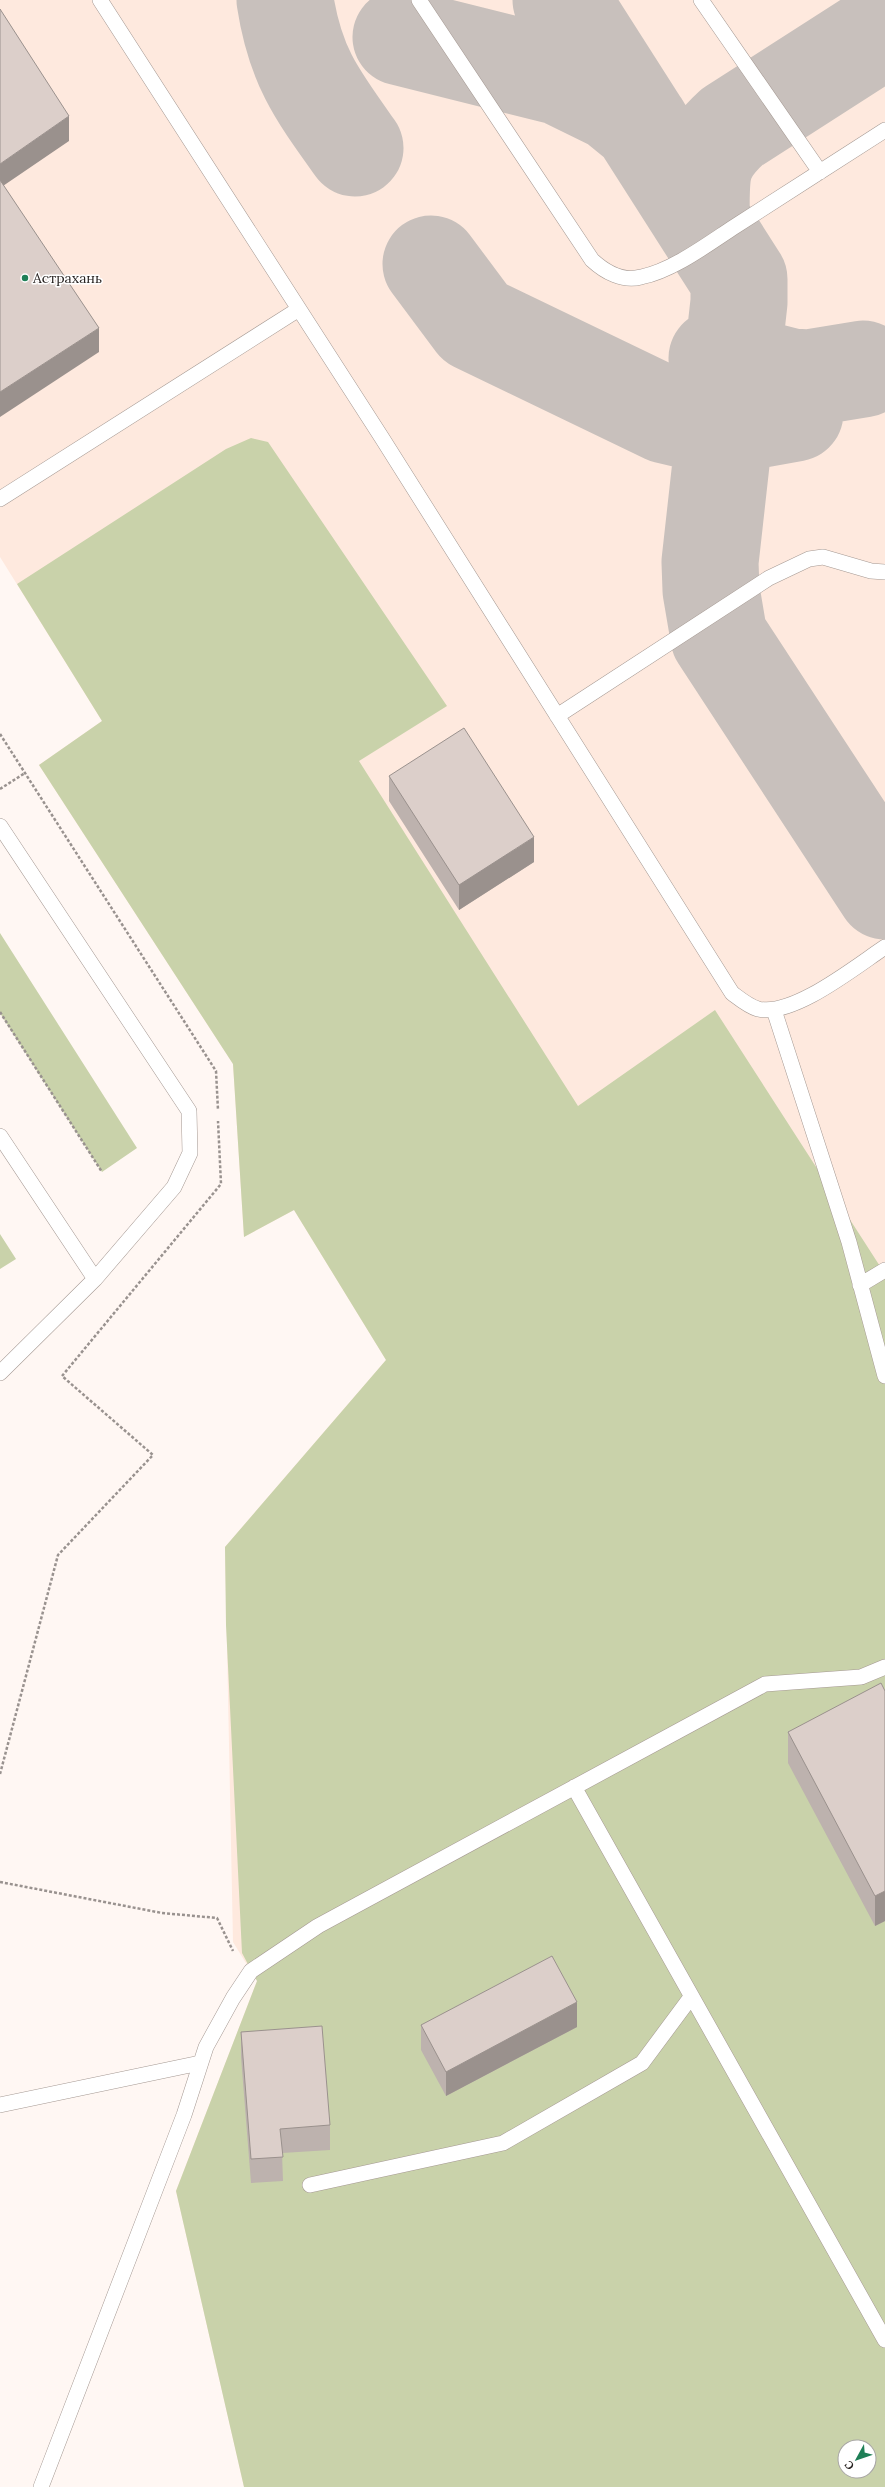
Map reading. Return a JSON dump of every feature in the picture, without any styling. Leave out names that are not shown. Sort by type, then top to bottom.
[{"type":"lane","points":[[100,0],[299,309],[732,993],[747,1005],[759,1009],[774,1010],[798,1004],[885,947]]},
{"type":"lane","points":[[419,0],[592,260],[608,272],[626,278],[640,278],[658,272],[714,240],[885,130]]},
{"type":"lane","points":[[701,0],[820,172]]},
{"type":"lane","points":[[0,499],[299,309]]},
{"type":"lane","points":[[557,716],[769,578],[809,559],[823,557],[871,571],[885,572]]},
{"type":"lane","points":[[0,826],[189,1111],[190,1153],[174,1187],[95,1279],[0,1373]]},
{"type":"lane","points":[[774,1010],[860,1285],[885,1376]]},
{"type":"lane","points":[[0,1136],[95,1279]]},
{"type":"lane","points":[[860,1285],[885,1270]]},
{"type":"lane","points":[[41,2487],[181,2122],[206,2047],[233,1998],[251,1971],[318,1926],[765,1684],[861,1677],[885,1667]]},
{"type":"lane","points":[[574,1787],[885,2340]]},
{"type":"lane","points":[[310,2185],[504,2143],[642,2063],[691,1997]]},
{"type":"lane","points":[[0,2105],[200,2063]]},
{"type":"path","points":[[0,789],[25,773]]},
{"type":"path","points":[[0,1012],[102,1172]]},
{"type":"path","points":[[0,1882],[162,1914],[217,1918],[246,1979]]},
{"type":"shaded area","name":"Астрахань","points":[[0,0],[885,0],[885,2487],[244,2487],[176,2191],[257,1981],[233,1942],[225,1547],[386,1360],[294,1210],[244,1237],[233,1064],[39,765],[102,721],[0,557]]},
{"type":"green space","points":[[251,438],[268,442],[447,706],[359,761],[578,1106],[715,1010],[885,1274],[885,2487],[244,2487],[176,2191],[257,1981],[242,1953],[226,1625],[225,1547],[386,1360],[294,1210],[244,1237],[233,1064],[39,765],[102,721],[17,584],[226,449]]},
{"type":"green space","points":[[0,933],[137,1148],[102,1172],[0,1013]]},
{"type":"green space","points":[[0,1234],[16,1259],[0,1269]]},
{"type":"building","points":[[0,9],[69,116],[0,164]]},
{"type":"building","name":"Астрахань","points":[[0,180],[99,328],[0,392]]},
{"type":"building","points":[[464,728],[534,837],[459,885],[389,776]]},
{"type":"building","points":[[881,1683],[885,1691],[885,1891],[875,1896],[788,1732]]},
{"type":"building","points":[[552,1956],[577,2002],[446,2072],[421,2025]]},
{"type":"building","points":[[322,2026],[330,2125],[280,2129],[283,2157],[251,2159],[241,2032]]},
{"type":"taxiway","points":[[285,0],[295,44],[310,79],[329,112],[355,148]]},
{"type":"taxiway","points":[[561,0],[739,279],[739,302],[710,562],[711,590],[719,637],[885,891]]},
{"type":"taxiway","points":[[701,219],[701,191],[704,168],[707,159],[721,138],[732,127],[885,29]]},
{"type":"taxiway","points":[[401,37],[561,77],[614,103],[641,125]]},
{"type":"taxiway","points":[[431,264],[475,323],[666,415],[704,424],[751,421],[795,413]]},
{"type":"taxiway","points":[[717,358],[791,377],[808,378],[863,369]]},
{"type":"place","name":"Астрахань","points":[[25,278]]}]
